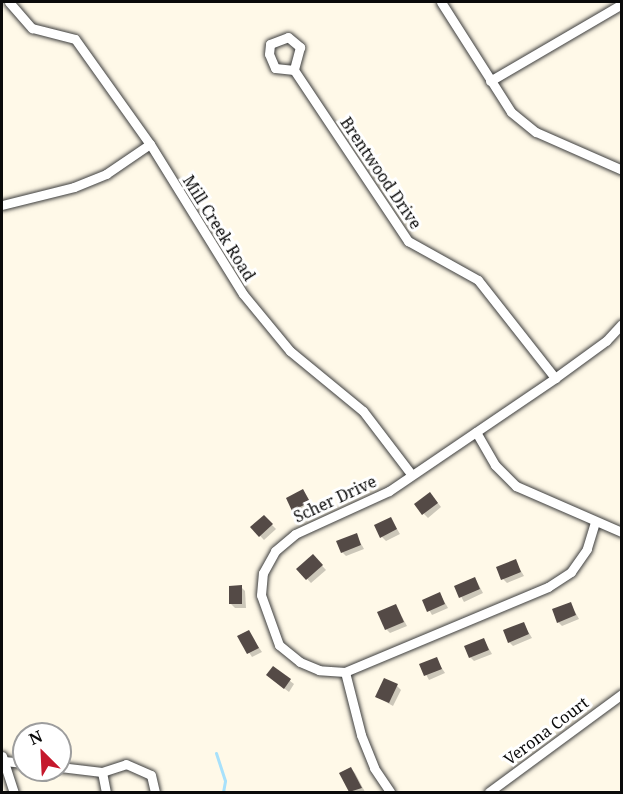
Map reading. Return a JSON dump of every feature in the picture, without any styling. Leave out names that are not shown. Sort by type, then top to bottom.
[{"type":"street","name":"Mill Creek Road","points":[[9,2],[32,28],[75,39],[150,144],[243,294],[290,351],[363,411],[411,474]]},
{"type":"street","points":[[441,2],[511,112],[536,132],[621,170]]},
{"type":"street","points":[[490,81],[621,4]]},
{"type":"street","name":"Brentwood Drive","points":[[294,70],[408,241],[478,279],[555,378]]},
{"type":"street","points":[[2,205],[105,174],[150,144]]},
{"type":"street","name":"Scher Drive","points":[[595,522],[587,549],[571,572],[548,587],[345,672],[319,670],[300,662],[279,645],[261,595],[263,573],[275,551],[295,534],[389,491],[555,378],[606,341],[621,324]]},
{"type":"street","points":[[476,432],[495,465],[516,486],[621,532]]},
{"type":"street","points":[[345,672],[361,735],[374,768],[390,792]]},
{"type":"street","name":"Verona Court","points":[[489,792],[621,694]]},
{"type":"street","points":[[3,759],[14,792]]},
{"type":"street","points":[[72,768],[102,772],[126,764],[151,775],[155,792]]},
{"type":"street","points":[[102,772],[106,792]]},
{"type":"building","points":[[303,489],[310,502],[292,511],[286,498]]},
{"type":"building","points":[[430,492],[438,503],[422,515],[414,504]]},
{"type":"building","points":[[264,515],[273,524],[259,537],[250,527]]},
{"type":"building","points":[[391,517],[397,529],[380,538],[374,525]]},
{"type":"building","points":[[357,533],[361,545],[341,553],[336,541]]},
{"type":"building","points":[[313,554],[323,565],[306,580],[296,569]]},
{"type":"building","points":[[516,559],[521,572],[501,580],[496,567]]},
{"type":"building","points":[[475,577],[480,589],[459,598],[454,586]]},
{"type":"building","points":[[242,585],[242,604],[229,604],[229,586]]},
{"type":"building","points":[[440,592],[445,604],[427,612],[422,600]]},
{"type":"building","points":[[571,602],[576,615],[557,623],[552,609]]},
{"type":"building","points":[[396,604],[404,622],[385,630],[377,612]]},
{"type":"building","points":[[524,622],[529,634],[508,643],[503,630]]},
{"type":"building","points":[[249,630],[259,648],[247,654],[237,636]]},
{"type":"building","points":[[484,638],[489,650],[469,658],[464,646]]},
{"type":"building","points":[[437,657],[442,669],[424,676],[419,664]]},
{"type":"building","points":[[273,666],[291,679],[284,689],[266,675]]},
{"type":"building","points":[[384,678],[398,684],[389,703],[375,697]]},
{"type":"building","points":[[351,767],[362,788],[349,792],[339,773]]},
{"type":"waterway","points":[[216,753],[225,781],[223,792]]}]
